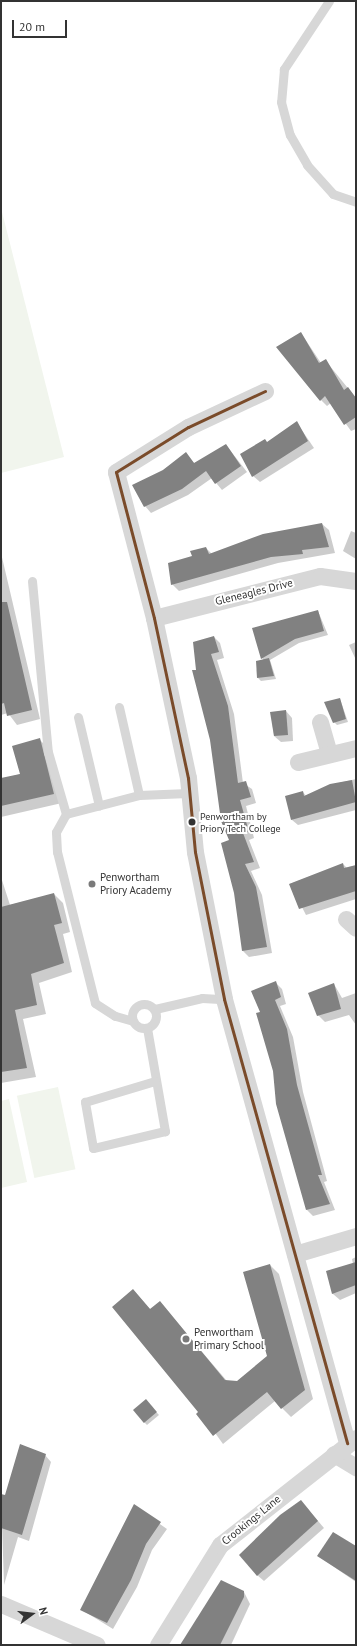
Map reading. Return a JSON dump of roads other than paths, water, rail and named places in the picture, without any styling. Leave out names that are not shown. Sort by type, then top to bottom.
[{"type":"street","points":[[258,398],[188,426],[116,472],[154,618],[188,778],[188,793],[205,910],[224,983],[224,998],[295,1254],[351,1441]]},
{"type":"street","name":"Gleneagles Drive","points":[[154,618],[320,576],[356,581]]},
{"type":"street","points":[[320,722],[329,754]]},
{"type":"street","points":[[298,762],[356,748]]},
{"type":"street","points":[[295,1254],[356,1236]]},
{"type":"street","name":"Crookings Lane","points":[[158,1645],[220,1545],[351,1441]]},
{"type":"street","points":[[334,1454],[356,1467]]},
{"type":"street","points":[[1,1604],[97,1645]]},
{"type":"lane","points":[[329,1],[284,69],[280,102],[290,135],[307,165],[333,194],[356,202]]},
{"type":"lane","points":[[32,581],[48,752],[66,814],[56,832],[57,852],[95,1003],[115,1016],[133,1021],[147,1028]]},
{"type":"lane","points":[[119,707],[139,795]]},
{"type":"lane","points":[[78,717],[99,806]]},
{"type":"lane","points":[[66,814],[139,795],[188,793]]},
{"type":"lane","points":[[133,1021],[132,1012],[141,1004],[155,1009],[202,998],[224,998]]},
{"type":"lane","points":[[147,1028],[156,1021],[155,1009]]},
{"type":"lane","points":[[147,1028],[154,1081],[164,1131],[93,1148],[85,1102],[154,1081]]},
{"type":"place","name":"Penwortham by Priory Tech College","points":[[192,822]]},
{"type":"place","name":"Penwortham Priory Academy","points":[[92,884]]},
{"type":"place","name":"Penwortham Primary School","points":[[186,1339]]}]
